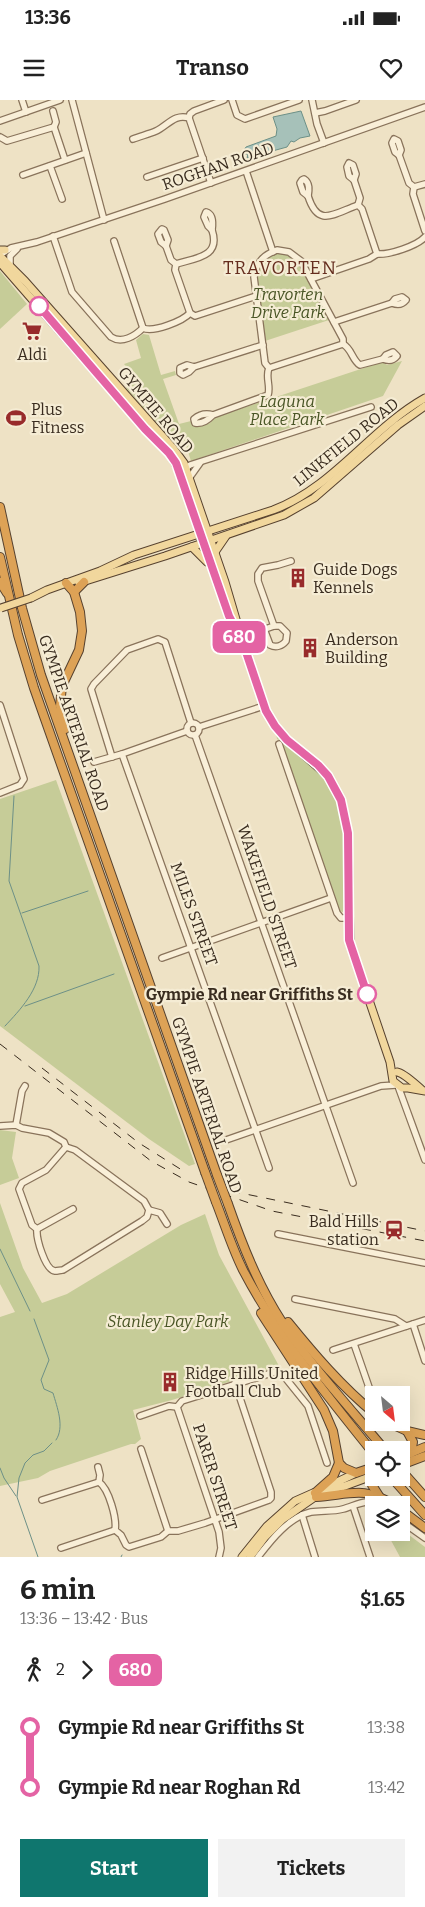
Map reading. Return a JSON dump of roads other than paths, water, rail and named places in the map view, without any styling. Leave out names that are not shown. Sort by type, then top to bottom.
[{"type":"highway","name":"GYMPIE ARTERIAL ROAD","points":[[0,507],[29,634],[41,675],[244,1248],[282,1322],[378,1441]]},
{"type":"highway","name":"GYMPIE ARTERIAL ROAD","points":[[0,557],[18,635],[34,688],[216,1202],[244,1272],[262,1305],[291,1349],[365,1443]]},
{"type":"highway","points":[[0,582],[8,595]]},
{"type":"highway","points":[[64,742],[66,732],[60,706],[62,686],[79,650],[82,631],[80,612],[70,587],[84,582]]},
{"type":"highway","points":[[244,1272],[248,1285],[268,1324],[327,1416],[339,1463],[344,1468],[356,1473],[365,1472]]},
{"type":"highway","points":[[270,1300],[274,1301],[311,1350],[365,1405]]},
{"type":"highway","points":[[407,1431],[425,1435]]},
{"type":"highway","points":[[407,1431],[413,1442],[411,1453]]},
{"type":"highway","points":[[411,1453],[425,1447]]},
{"type":"highway","points":[[410,1459],[425,1457]]},
{"type":"highway","points":[[316,1495],[334,1474],[339,1463]]},
{"type":"highway","points":[[410,1480],[425,1497]]},
{"type":"highway","points":[[373,1486],[379,1496]]},
{"type":"highway","points":[[399,1486],[425,1515]]},
{"type":"highway","points":[[316,1495],[357,1491],[379,1496]]},
{"type":"highway","points":[[410,1517],[425,1528]]},
{"type":"main road","name":"GYMPIE ROAD","points":[[2,253],[10,266],[178,454],[190,477],[204,518],[204,533],[212,564],[233,625],[242,640]]},
{"type":"main road","name":"GYMPIE ROAD","points":[[2,253],[3,266],[145,429],[169,453],[181,474],[197,524],[204,533]]},
{"type":"main road","points":[[423,402],[425,391]]},
{"type":"main road","name":"LINKFIELD ROAD","points":[[0,608],[70,587],[134,555],[279,508],[304,496],[393,420],[423,402]]},
{"type":"main road","name":"LINKFIELD ROAD","points":[[84,582],[276,519],[308,502],[423,402]]},
{"type":"main road","points":[[204,518],[218,529]]},
{"type":"main road","points":[[184,540],[197,524]]},
{"type":"main road","points":[[215,552],[226,536]]},
{"type":"main road","name":"GYMPIE ROAD","points":[[207,542],[215,552],[264,706],[273,723],[283,735],[328,776],[341,800],[348,833],[351,948],[395,1079]]},
{"type":"main road","points":[[192,547],[207,562],[212,564]]},
{"type":"main road","points":[[395,1079],[405,1075],[408,1086]]},
{"type":"main road","points":[[395,1079],[408,1086],[423,1090]]},
{"type":"main road","points":[[325,1491],[337,1481],[356,1473]]},
{"type":"main road","points":[[242,1557],[264,1530],[282,1512],[301,1498],[351,1484],[365,1476]]},
{"type":"main road","points":[[250,1557],[277,1525],[316,1495]]},
{"type":"street","points":[[22,100],[26,112]]},
{"type":"street","points":[[0,120],[60,100]]},
{"type":"street","points":[[72,100],[104,220]]},
{"type":"street","points":[[189,118],[194,111],[224,100]]},
{"type":"street","points":[[232,100],[237,115],[244,119],[299,100]]},
{"type":"street","points":[[312,100],[324,143]]},
{"type":"street","points":[[315,113],[356,100]]},
{"type":"street","name":"ROGHAN ROAD","points":[[2,253],[246,171],[425,106]]},
{"type":"street","points":[[53,111],[56,122],[54,127],[65,160]]},
{"type":"street","points":[[133,139],[158,130],[172,120],[181,117],[189,118]]},
{"type":"street","points":[[189,118],[211,183]]},
{"type":"street","points":[[0,137],[7,141],[54,127]]},
{"type":"street","points":[[23,175],[86,153]]},
{"type":"street","points":[[399,155],[409,183],[414,188]]},
{"type":"street","points":[[147,177],[202,158]]},
{"type":"street","points":[[50,166],[62,199]]},
{"type":"street","points":[[246,171],[273,252]]},
{"type":"street","points":[[354,180],[360,198],[358,205]]},
{"type":"street","points":[[414,188],[425,184]]},
{"type":"street","points":[[414,188],[413,194],[425,231]]},
{"type":"street","points":[[308,196],[312,209],[320,216],[326,216],[358,205]]},
{"type":"street","points":[[358,205],[362,209],[378,254]]},
{"type":"street","points":[[176,264],[211,251],[215,242],[212,230]]},
{"type":"street","points":[[53,236],[72,292],[112,337],[118,341],[125,339],[135,335],[143,328]]},
{"type":"street","points":[[311,279],[369,259],[378,254],[385,254],[416,244],[425,237]]},
{"type":"street","points":[[114,241],[143,328]]},
{"type":"street","points":[[166,246],[171,260],[176,264]]},
{"type":"street","points":[[10,266],[10,254],[18,247]]},
{"type":"street","points":[[269,368],[265,364],[254,277],[256,268],[262,258],[273,252],[283,251],[301,261],[344,338],[343,344]]},
{"type":"street","points":[[176,264],[175,270],[188,311],[195,316],[256,296]]},
{"type":"street","points":[[334,322],[392,303]]},
{"type":"street","points":[[143,328],[151,330],[185,319],[190,313]]},
{"type":"street","points":[[269,368],[343,344],[348,347],[360,365],[383,359]]},
{"type":"street","points":[[194,367],[263,345]]},
{"type":"street","points":[[213,415],[268,395],[267,374],[269,368]]},
{"type":"street","points":[[181,474],[186,468],[200,463],[371,407]]},
{"type":"street","points":[[190,477],[200,463]]},
{"type":"street","points":[[274,626],[258,580],[258,574],[262,568],[278,566],[291,561]]},
{"type":"street","points":[[242,640],[264,629],[280,626],[287,632],[286,641],[279,646],[274,647],[270,645],[264,629]]},
{"type":"street","points":[[112,757],[91,689],[127,650],[133,647],[156,639],[165,642],[191,723]]},
{"type":"street","points":[[0,706],[24,778],[23,783],[0,794]]},
{"type":"street","points":[[199,727],[264,706]]},
{"type":"street","points":[[191,723],[197,724],[199,727]]},
{"type":"street","points":[[187,731],[187,727],[191,723]]},
{"type":"street","points":[[187,731],[195,735],[198,733],[199,727]]},
{"type":"street","points":[[94,762],[187,731]]},
{"type":"street","name":"WAKEFIELD STREET","points":[[195,735],[353,1183]]},
{"type":"street","points":[[279,744],[331,898],[339,916],[349,918]]},
{"type":"street","name":"MILES STREET","points":[[122,754],[269,1168]]},
{"type":"street","points":[[162,958],[331,898]]},
{"type":"street","points":[[226,1140],[381,1086],[395,1079],[425,1162],[424,1168]]},
{"type":"street","points":[[16,1125],[24,1086]]},
{"type":"street","points":[[403,1100],[408,1086]]},
{"type":"street","points":[[0,1126],[16,1125],[22,1128],[49,1133],[64,1142],[66,1147],[75,1150],[144,1202],[149,1210],[160,1213],[167,1224]]},
{"type":"street","points":[[37,1229],[32,1225],[19,1189],[22,1184],[46,1170],[66,1147]]},
{"type":"street","points":[[37,1229],[73,1209]]},
{"type":"street","points":[[37,1229],[36,1237],[44,1260],[51,1269],[55,1271],[63,1270],[142,1221],[149,1210]]},
{"type":"street","points":[[278,1234],[425,1263]]},
{"type":"street","points":[[295,1299],[395,1319],[410,1325],[425,1362]]},
{"type":"street","points":[[333,1350],[425,1320]]},
{"type":"street","points":[[354,1344],[369,1386]]},
{"type":"street","points":[[140,1416],[169,1406],[177,1407],[182,1401],[278,1370],[308,1406],[327,1463]]},
{"type":"street","points":[[115,1530],[129,1547],[161,1537],[168,1531],[178,1531],[215,1520],[265,1502],[271,1498],[271,1490],[236,1383]]},
{"type":"street","name":"PARER STREET","points":[[177,1407],[215,1520],[220,1538],[219,1557]]},
{"type":"street","points":[[141,1449],[168,1531]]},
{"type":"street","points":[[98,1467],[99,1482]]},
{"type":"street","points":[[99,1482],[105,1488],[117,1523],[115,1530]]},
{"type":"street","points":[[42,1500],[99,1482]]},
{"type":"street","points":[[258,1557],[277,1535],[292,1521],[302,1515],[317,1511],[338,1510],[365,1502]]},
{"type":"street","points":[[353,1506],[370,1557]]},
{"type":"street","points":[[302,1515],[316,1557]]},
{"type":"street","points":[[410,1527],[425,1538]]},
{"type":"street","points":[[61,1548],[115,1530]]},
{"type":"water","points":[[301,111],[310,136],[300,138],[294,142],[291,141],[287,147],[247,158],[248,154],[243,152],[246,147],[276,136],[277,129],[273,117]]},
{"type":"waterway","points":[[5,1026],[23,1006],[33,991],[39,966],[9,881],[14,796]]},
{"type":"waterway","points":[[22,913],[88,891]]},
{"type":"waterway","points":[[25,1006],[114,974]]},
{"type":"waterway","points":[[0,1249],[30,1311]]},
{"type":"waterway","points":[[34,1319],[49,1360],[41,1380],[44,1389],[53,1393],[60,1423],[59,1435],[56,1440]]},
{"type":"waterway","points":[[38,1557],[17,1497],[19,1478],[25,1463],[33,1455],[44,1451],[52,1443]]},
{"type":"waterway","points":[[0,1468],[16,1496]]},
{"type":"railway","points":[[0,1044],[151,1161],[189,1182],[272,1211],[425,1241]]},
{"type":"railway","points":[[42,1068],[139,1143],[185,1172]]},
{"type":"railway","points":[[231,1191],[425,1231]]},
{"type":"place","name":"Aldi","points":[[32,331]]},
{"type":"place","name":"Plus Fitness","points":[[16,418]]},
{"type":"place","name":"Guide Dogs Kennels","points":[[298,578]]},
{"type":"place","name":"Anderson Building","points":[[310,648]]},
{"type":"place","name":"Gympie Rd near Griffiths St","points":[[367,994]]},
{"type":"place","name":"Bald Hills station","points":[[394,1230]]},
{"type":"place","name":"Ridge Hills United Football Club","points":[[170,1382]]},
{"type":"district","name":"TRAVORTEN","points":[[280,268]]},
{"type":"park label","name":"Travorten Drive Park","points":[[288,303]]},
{"type":"park label","name":"Laguna Place Park","points":[[287,410]]},
{"type":"park label","name":"Stanley Day Park","points":[[168,1321]]}]
